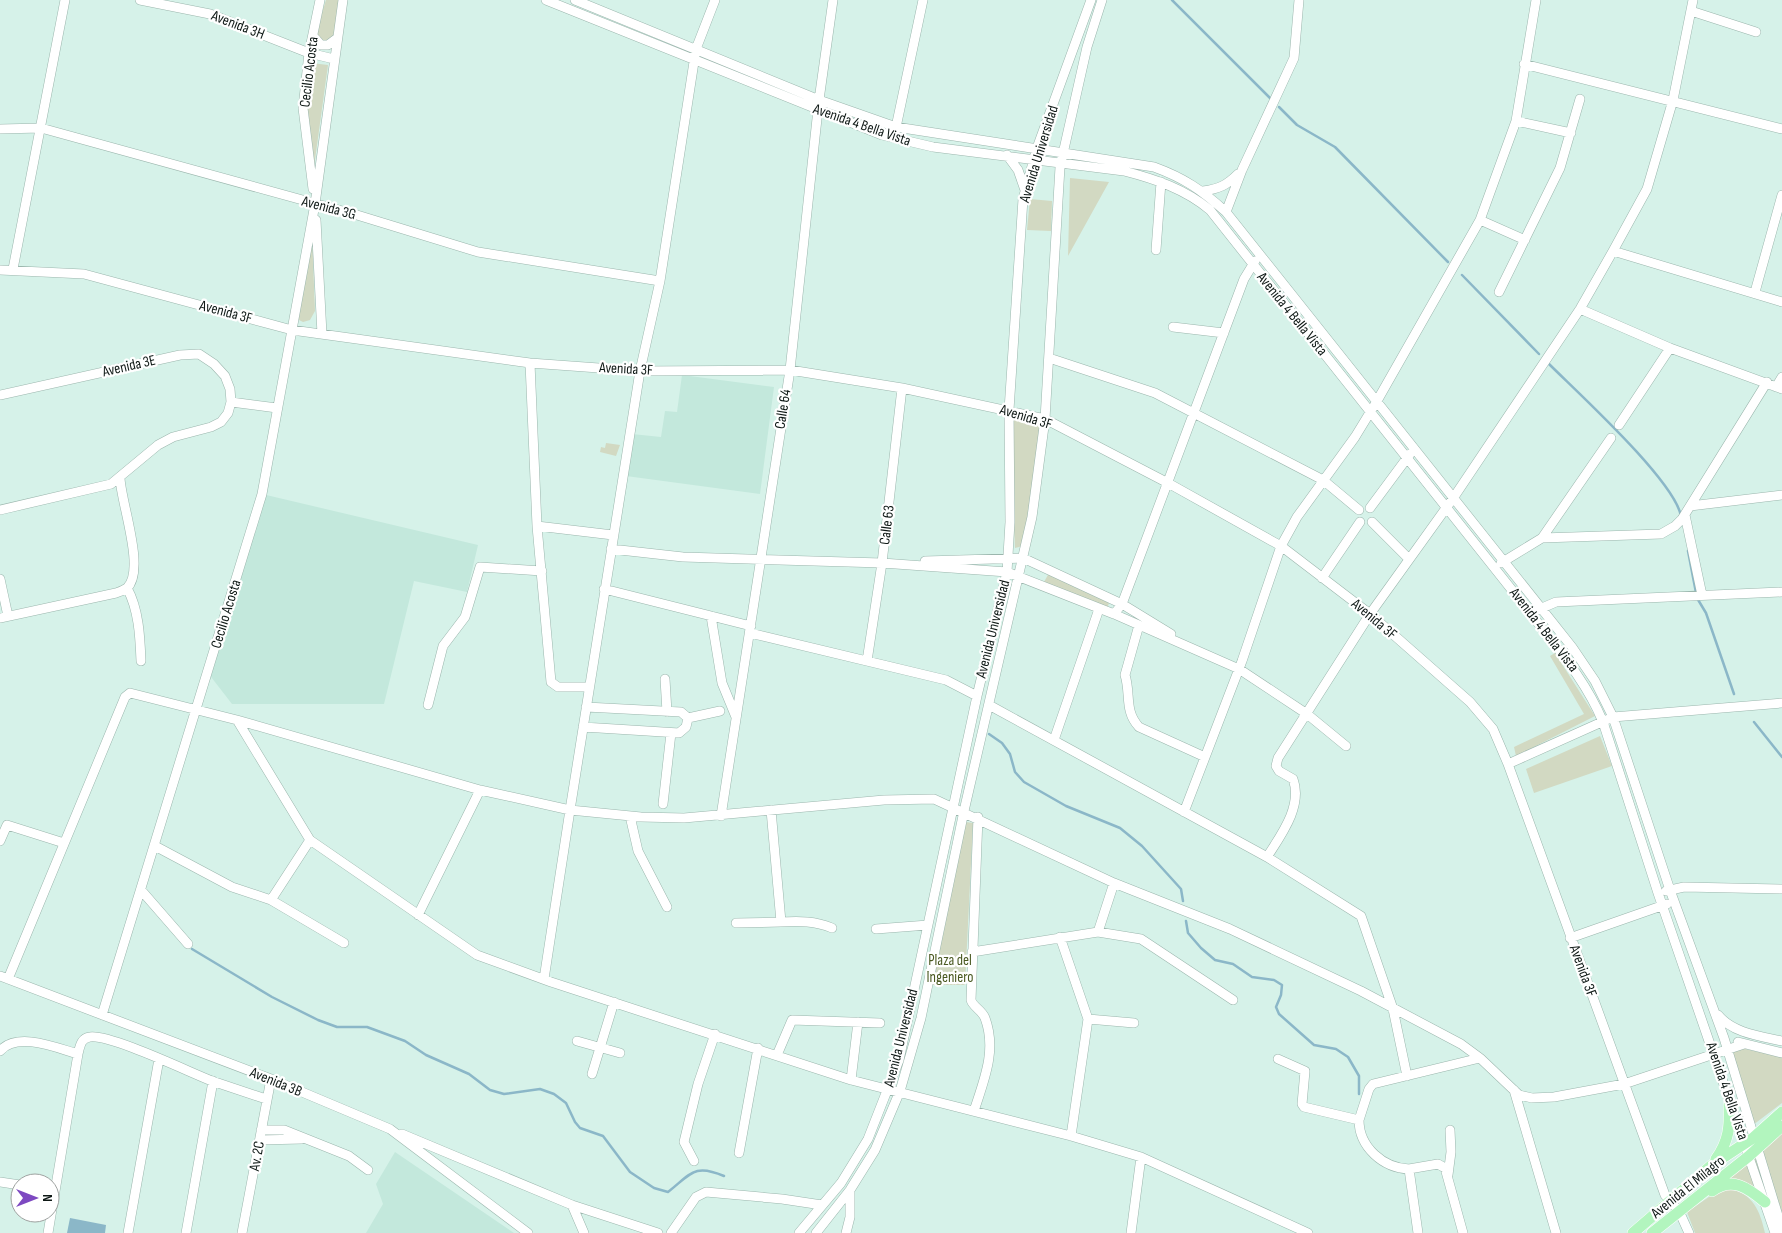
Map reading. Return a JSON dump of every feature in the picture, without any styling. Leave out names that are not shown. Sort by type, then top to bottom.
[{"type":"main road","points":[[1712,1166],[1725,1147],[1730,1131],[1729,1104]]},
{"type":"main road","points":[[1751,1147],[1782,1112]]},
{"type":"main road","points":[[1751,1147],[1782,1126]]},
{"type":"main road","name":"Avenida El Milagro","points":[[1632,1233],[1712,1166],[1751,1147]]},
{"type":"main road","name":"Avenida El Milagro","points":[[1652,1233],[1690,1202],[1751,1147]]},
{"type":"main road","points":[[1690,1202],[1698,1201],[1720,1186],[1734,1184],[1747,1188],[1765,1202]]},
{"type":"street","points":[[13,269],[65,0]]},
{"type":"street","name":"Avenida 3H","points":[[140,0],[210,14],[309,53],[334,59]]},
{"type":"street","name":"Cecilio Acosta","points":[[315,204],[303,108],[309,53],[320,0]]},
{"type":"street","name":"Cecilio Acosta","points":[[102,1015],[262,494],[315,204],[336,39],[343,0]]},
{"type":"street","name":"Avenida 4 Bella Vista","points":[[546,0],[818,110],[893,138],[933,146],[1124,171],[1161,182],[1196,198],[1210,210],[1447,506],[1576,671],[1592,696],[1603,722],[1658,893],[1705,1025],[1729,1104],[1751,1147]]},
{"type":"street","name":"Avenida 4 Bella Vista","points":[[575,0],[819,100],[896,128],[1154,167],[1182,177],[1203,191],[1226,212],[1454,497],[1572,647],[1590,674],[1613,717],[1674,902],[1724,1038],[1751,1147]]},
{"type":"street","points":[[544,979],[604,589],[640,371],[660,281],[694,59],[715,0]]},
{"type":"street","name":"Calle 64","points":[[721,816],[751,630],[759,560],[790,370],[819,100],[833,0]]},
{"type":"street","points":[[893,138],[924,0]]},
{"type":"street","name":"Avenida Universidad","points":[[799,1233],[841,1183],[868,1139],[899,1060],[955,806],[977,696],[1006,572],[1010,522],[1009,410],[1025,192],[1037,148],[1091,0]]},
{"type":"street","name":"Avenida Universidad","points":[[816,1233],[850,1190],[875,1150],[900,1091],[920,1018],[964,811],[1032,517],[1044,420],[1061,164],[1087,47],[1102,0]]},
{"type":"street","points":[[1226,212],[1242,170],[1294,58],[1299,0]]},
{"type":"street","points":[[1184,812],[1239,669],[1281,546],[1297,517],[1377,401],[1480,220],[1516,121],[1536,0]]},
{"type":"street","points":[[1267,857],[1285,829],[1296,792],[1293,779],[1279,771],[1276,766],[1278,758],[1370,614],[1454,497],[1580,309],[1647,189],[1673,100],[1694,0]]},
{"type":"street","points":[[1691,11],[1756,32]]},
{"type":"street","points":[[313,36],[316,42],[321,45],[328,45],[336,39]]},
{"type":"street","points":[[1524,64],[1782,129]]},
{"type":"street","points":[[1499,292],[1560,168],[1580,99]]},
{"type":"street","points":[[1516,121],[1571,133]]},
{"type":"street","name":"Avenida 3G","points":[[0,128],[41,128],[315,204],[478,252],[660,281]]},
{"type":"street","points":[[1007,155],[1020,174],[1025,192]]},
{"type":"street","points":[[1203,191],[1229,184],[1242,170]]},
{"type":"street","points":[[1156,250],[1161,182]]},
{"type":"street","points":[[1754,292],[1782,195]]},
{"type":"street","points":[[315,204],[322,334]]},
{"type":"street","points":[[1480,220],[1525,240]]},
{"type":"street","points":[[1613,251],[1782,302]]},
{"type":"street","points":[[1114,614],[1122,604],[1224,333],[1252,264],[1261,256]]},
{"type":"street","name":"Avenida 3F","points":[[0,270],[13,269],[84,274],[292,330],[530,363],[640,371],[790,370],[902,388],[1009,410],[1044,420],[1168,483],[1281,546],[1370,614],[1470,702],[1493,729],[1508,764],[1665,1195],[1679,1211]]},
{"type":"street","points":[[1580,309],[1670,348],[1779,388],[1782,377]]},
{"type":"street","points":[[1173,327],[1224,333]]},
{"type":"street","points":[[1311,338],[1320,330]]},
{"type":"street","points":[[1619,425],[1670,348]]},
{"type":"street","name":"Avenida 3E","points":[[0,395],[180,355],[199,354],[214,364],[225,376],[230,389],[231,402]]},
{"type":"street","points":[[1049,358],[1155,393],[1194,415],[1323,480],[1359,510]]},
{"type":"street","points":[[530,363],[537,526],[551,682],[558,687],[589,687]]},
{"type":"street","points":[[1542,538],[1661,534],[1675,526],[1685,515],[1767,382]]},
{"type":"street","name":"Calle 63","points":[[867,661],[882,563],[902,388]]},
{"type":"street","points":[[0,510],[111,484],[158,445],[173,437],[212,428],[228,413],[231,402],[278,408]]},
{"type":"street","points":[[1495,568],[1542,538],[1611,438]]},
{"type":"street","points":[[1370,508],[1415,448]]},
{"type":"street","points":[[0,579],[4,617],[116,593],[127,588],[133,577],[135,566],[128,520],[120,494],[120,478]]},
{"type":"street","points":[[1690,506],[1782,495]]},
{"type":"street","points":[[1359,510],[1366,507],[1370,508]]},
{"type":"street","points":[[1370,508],[1375,515],[1372,522]]},
{"type":"street","points":[[1359,510],[1358,519],[1360,522]]},
{"type":"street","points":[[1685,515],[1702,595]]},
{"type":"street","points":[[1360,522],[1368,524],[1372,522]]},
{"type":"street","points":[[1322,578],[1360,522]]},
{"type":"street","points":[[1372,522],[1409,559]]},
{"type":"street","points":[[537,526],[613,535]]},
{"type":"street","points":[[611,549],[683,557],[882,563],[1006,572],[1114,614],[1239,669],[1307,714],[1346,746]]},
{"type":"street","points":[[882,563],[1023,558],[1122,604],[1196,650]]},
{"type":"street","points":[[428,705],[443,646],[465,617],[480,567],[542,571]]},
{"type":"street","points":[[127,588],[133,598],[141,661]]},
{"type":"street","points":[[604,589],[712,616],[751,630],[867,661],[946,680],[977,696]]},
{"type":"street","points":[[1531,614],[1540,607],[1556,602],[1782,592]]},
{"type":"street","points":[[1054,740],[1100,609]]},
{"type":"street","points":[[712,616],[722,683],[736,719]]},
{"type":"street","points":[[1139,625],[1125,675],[1127,683],[1126,703],[1132,720],[1139,727],[1205,757]]},
{"type":"street","points":[[665,679],[667,712]]},
{"type":"street","points":[[4,978],[64,844],[125,697],[130,693],[135,693],[237,720],[480,790],[570,810],[630,816],[721,816],[771,810],[927,798],[955,806],[1114,882],[1230,928],[1361,991],[1461,1044],[1480,1058],[1519,1095],[1532,1098],[1554,1097],[1624,1084],[1744,1044]]},
{"type":"street","points":[[1508,764],[1613,717],[1782,703]]},
{"type":"street","points":[[988,704],[1267,857],[1361,916],[1393,1009],[1407,1076]]},
{"type":"street","points":[[586,707],[681,712],[688,718]]},
{"type":"street","points":[[688,718],[720,711]]},
{"type":"street","points":[[583,728],[671,733],[684,731],[688,718]]},
{"type":"street","points":[[237,720],[310,840],[477,955],[544,979],[851,1080],[889,1088],[1072,1136],[1141,1157],[1308,1233]]},
{"type":"street","points":[[663,804],[671,733]]},
{"type":"street","points":[[418,915],[480,790]]},
{"type":"street","points":[[771,810],[781,922]]},
{"type":"street","points":[[630,816],[638,851],[667,906]]},
{"type":"street","points":[[974,1111],[990,1063],[986,1020],[971,1000],[978,817]]},
{"type":"street","points":[[0,841],[7,825],[64,844]]},
{"type":"street","points":[[271,900],[310,840]]},
{"type":"street","points":[[155,846],[232,887],[271,900],[344,943]]},
{"type":"street","points":[[1098,932],[1114,882]]},
{"type":"street","points":[[1658,893],[1684,887],[1782,889]]},
{"type":"street","points":[[141,890],[188,944]]},
{"type":"street","points":[[1570,938],[1674,902]]},
{"type":"street","points":[[736,923],[811,922],[832,928]]},
{"type":"street","points":[[876,929],[928,925]]},
{"type":"street","points":[[972,952],[1098,932],[1141,939],[1233,1000]]},
{"type":"street","points":[[1060,937],[1088,1019],[1072,1136]]},
{"type":"street","name":"Avenida 3B","points":[[4,978],[271,1079],[390,1129],[528,1233]]},
{"type":"street","points":[[592,1074],[614,1002]]},
{"type":"street","name":"Avenida 4 Bella Vista","points":[[1714,1010],[1725,1024],[1782,1041]]},
{"type":"street","points":[[1088,1019],[1134,1023]]},
{"type":"street","points":[[777,1055],[792,1020],[880,1023]]},
{"type":"street","points":[[851,1080],[858,1022]]},
{"type":"street","name":"Avenida 4 Bella Vista","points":[[1705,1025],[1724,1038],[1782,1053]]},
{"type":"street","points":[[694,1162],[684,1142],[698,1084],[715,1034]]},
{"type":"street","points":[[56,1173],[78,1054],[81,1043],[86,1038],[93,1036],[114,1041],[214,1081],[266,1099]]},
{"type":"street","points":[[577,1041],[620,1053]]},
{"type":"street","points":[[0,1051],[13,1043],[27,1042],[78,1054]]},
{"type":"street","points":[[739,1153],[758,1048]]},
{"type":"street","points":[[1463,1233],[1445,1168],[1438,1164],[1409,1169],[1393,1166],[1377,1158],[1365,1143],[1359,1128],[1359,1120],[1370,1086],[1480,1058]]},
{"type":"street","points":[[128,1233],[159,1059]]},
{"type":"street","points":[[1278,1059],[1305,1071],[1302,1104],[1304,1107],[1359,1120]]},
{"type":"street","name":"Av. 2C","points":[[242,1233],[271,1079]]},
{"type":"street","points":[[186,1233],[214,1081]]},
{"type":"street","points":[[1514,1090],[1556,1233]]},
{"type":"street","points":[[390,1129],[572,1205],[658,1233]]},
{"type":"street","points":[[261,1130],[284,1130],[349,1156],[368,1170]]},
{"type":"street","points":[[1448,1178],[1451,1152],[1450,1130]]},
{"type":"street","points":[[260,1140],[304,1139]]},
{"type":"street","points":[[1751,1147],[1775,1233]]},
{"type":"street","points":[[1751,1147],[1782,1229]]},
{"type":"street","points":[[1131,1233],[1141,1157]]},
{"type":"street","points":[[1409,1169],[1418,1233]]},
{"type":"street","points":[[846,1233],[850,1217],[850,1190]]},
{"type":"street","points":[[671,1233],[696,1197],[706,1192],[773,1198],[822,1206]]},
{"type":"street","points":[[572,1205],[584,1233]]},
{"type":"street","points":[[1679,1211],[1689,1233]]},
{"type":"shaded area","points":[[682,375],[774,387],[760,494],[626,476],[632,434],[661,437],[665,411],[677,412]]},
{"type":"shaded area","points":[[262,494],[478,545],[467,592],[414,581],[384,704],[232,704],[208,673]]},
{"type":"shaded area","points":[[395,1152],[514,1233],[366,1233],[383,1204],[376,1184]]},
{"type":"green space","points":[[326,0],[339,0],[334,36],[326,42],[320,41],[315,35]]},
{"type":"green space","points":[[311,63],[328,65],[314,167],[307,108]]},
{"type":"green space","points":[[1070,178],[1109,182],[1068,256]]},
{"type":"green space","points":[[1030,199],[1052,201],[1051,231],[1027,230]]},
{"type":"green space","points":[[312,234],[315,311],[310,320],[303,322],[299,320],[298,314]]},
{"type":"green space","points":[[1009,410],[1045,419],[1023,546],[1015,548]]},
{"type":"green space","points":[[606,443],[620,445],[616,456],[600,452],[601,447],[605,448]]},
{"type":"green space","points":[[1049,573],[1109,603],[1107,609],[1044,582]]},
{"type":"green space","points":[[1555,653],[1595,716],[1516,756],[1514,747],[1584,714],[1550,656]]},
{"type":"green space","points":[[1600,736],[1612,766],[1534,793],[1526,769]]},
{"type":"green space","name":"Plaza del Ingeniero","points":[[966,822],[973,823],[965,985],[931,985]]},
{"type":"green space","points":[[1741,1048],[1782,1057],[1782,1103],[1753,1125],[1732,1053]]},
{"type":"green space","points":[[1782,1130],[1782,1233],[1772,1233],[1764,1206],[1725,1181]]},
{"type":"green space","points":[[1729,1189],[1744,1194],[1750,1199],[1758,1210],[1765,1233],[1695,1233],[1687,1212],[1719,1190]]},
{"type":"water","points":[[70,1218],[106,1225],[105,1233],[67,1233]]},
{"type":"waterway","points":[[1172,0],[1270,98]]},
{"type":"waterway","points":[[1279,107],[1297,125],[1335,147],[1448,262]]},
{"type":"waterway","points":[[1462,275],[1539,354]]},
{"type":"waterway","points":[[1548,363],[1644,460],[1675,500],[1681,516]]},
{"type":"waterway","points":[[1688,551],[1697,598],[1706,613],[1734,694]]},
{"type":"waterway","points":[[1754,722],[1782,757]]},
{"type":"waterway","points":[[989,734],[1002,743],[1010,754],[1015,772],[1024,782],[1066,806],[1120,828],[1142,846],[1181,889],[1183,901]]},
{"type":"waterway","points":[[1186,921],[1188,933],[1215,960],[1233,964],[1252,977],[1274,980],[1282,985],[1281,995],[1276,1007],[1279,1014],[1314,1045],[1336,1049],[1348,1057],[1359,1076],[1359,1094]]},
{"type":"waterway","points":[[192,949],[272,997],[318,1020],[337,1027],[367,1027],[405,1041],[426,1055],[469,1074],[490,1090],[504,1094],[540,1089],[554,1094],[566,1103],[580,1128],[603,1136],[630,1172],[654,1188],[668,1192],[693,1172],[706,1170],[724,1176]]}]
